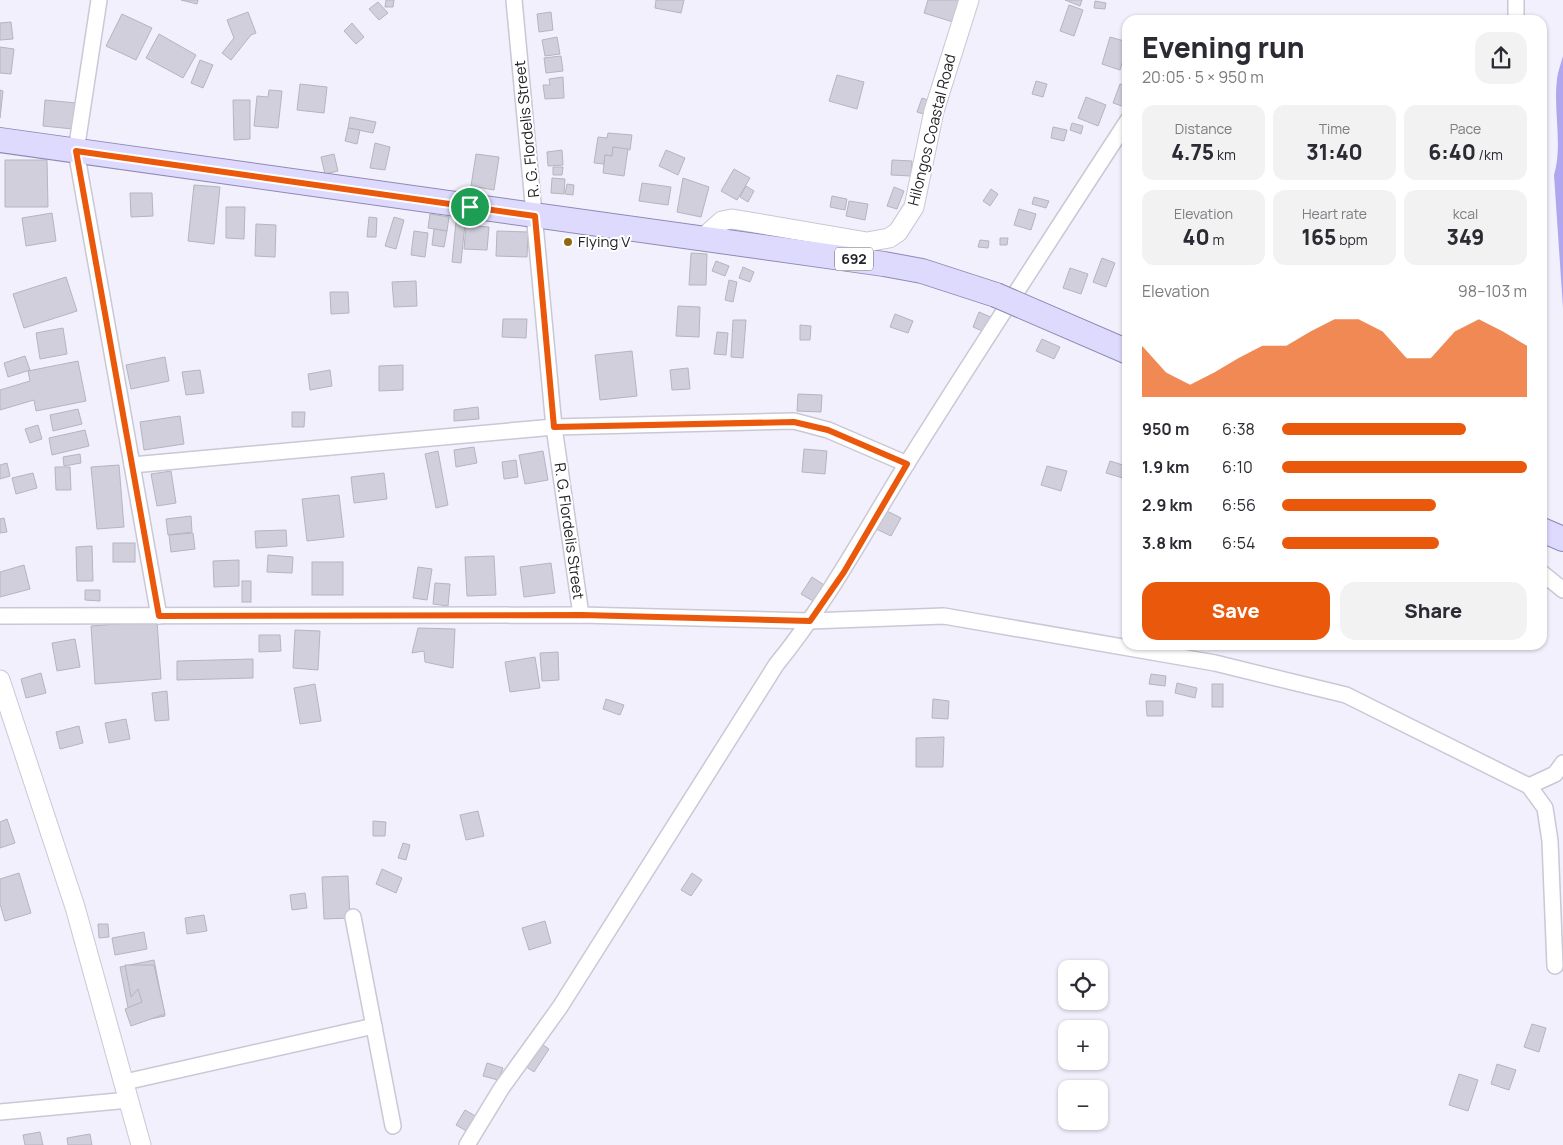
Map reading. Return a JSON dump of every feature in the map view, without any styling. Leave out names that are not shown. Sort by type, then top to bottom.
[{"type":"main road","name":"692","points":[[0,140],[884,264],[922,272],[996,295],[1122,349]]},
{"type":"main road","points":[[1547,532],[1563,539]]},
{"type":"street","points":[[99,0],[76,151],[159,616]]},
{"type":"street","name":"R. G. Flordelis Street","points":[[514,0],[554,427],[582,615]]},
{"type":"street","name":"Hilongos Coastal Road","points":[[706,238],[722,221],[732,219],[867,242],[889,238],[898,232],[914,207],[934,111],[969,0]]},
{"type":"street","points":[[1516,0],[1516,15]]},
{"type":"street","points":[[467,1145],[501,1090],[560,1007],[776,665],[844,572],[907,464],[1122,129]]},
{"type":"street","points":[[132,465],[554,427],[794,422],[828,430],[907,464]]},
{"type":"street","points":[[1547,577],[1563,590]]},
{"type":"street","points":[[0,616],[582,615],[810,621],[944,616],[1122,647]]},
{"type":"street","points":[[1139,650],[1214,663],[1346,695],[1529,786],[1545,808],[1550,841],[1555,966]]},
{"type":"street","points":[[0,680],[75,907],[141,1145]]},
{"type":"street","points":[[1529,786],[1555,774],[1563,763]]},
{"type":"street","points":[[353,918],[393,1126]]},
{"type":"street","points":[[0,1112],[127,1091],[374,1026]]},
{"type":"shaded area","points":[[1563,56],[1563,308],[1554,175],[1558,152],[1556,91]]},
{"type":"building","points":[[181,0],[198,0],[197,4]]},
{"type":"building","points":[[386,0],[394,0],[393,7],[385,7]]},
{"type":"building","points":[[656,0],[684,0],[681,13],[655,8]]},
{"type":"building","points":[[928,0],[960,0],[953,22],[924,13]]},
{"type":"building","points":[[1065,0],[1082,0],[1080,6]]},
{"type":"building","points":[[1095,1],[1106,3],[1105,9],[1094,8]]},
{"type":"building","points":[[378,2],[388,13],[379,20],[369,9]]},
{"type":"building","points":[[1069,5],[1083,10],[1074,36],[1060,31]]},
{"type":"building","points":[[248,12],[256,33],[251,35],[231,60],[222,53],[234,38],[227,20]]},
{"type":"building","points":[[551,12],[553,30],[539,32],[537,14]]},
{"type":"building","points":[[122,14],[152,28],[136,60],[106,46]]},
{"type":"building","points":[[11,22],[13,39],[0,40],[0,23]]},
{"type":"building","points":[[352,23],[364,37],[356,44],[344,31]]},
{"type":"building","points":[[159,34],[196,55],[183,78],[146,58]]},
{"type":"building","points":[[557,37],[560,54],[545,56],[542,40]]},
{"type":"building","points":[[1110,37],[1122,40],[1122,63],[1120,70],[1102,64]]},
{"type":"building","points":[[0,47],[14,49],[11,74],[0,73]]},
{"type":"building","points":[[561,56],[563,71],[546,73],[544,58]]},
{"type":"building","points":[[200,60],[213,65],[203,88],[191,83]]},
{"type":"building","points":[[837,75],[864,82],[857,109],[829,101]]},
{"type":"building","points":[[563,77],[564,98],[545,99],[543,85],[550,85],[549,79]]},
{"type":"building","points":[[1036,81],[1047,84],[1043,97],[1032,94]]},
{"type":"building","points":[[300,84],[327,87],[324,113],[297,110]]},
{"type":"building","points":[[1120,84],[1122,85],[1122,106],[1113,103]]},
{"type":"building","points":[[0,90],[3,91],[0,118]]},
{"type":"building","points":[[269,90],[282,91],[278,128],[254,126],[257,96],[268,97]]},
{"type":"building","points":[[1086,97],[1106,105],[1098,126],[1078,118]]},
{"type":"building","points":[[922,98],[931,101],[927,115],[917,112]]},
{"type":"building","points":[[45,100],[76,103],[73,129],[43,126]]},
{"type":"building","points":[[233,100],[250,100],[250,139],[234,140]]},
{"type":"building","points":[[350,117],[376,122],[373,133],[348,128]]},
{"type":"building","points":[[1072,123],[1083,126],[1081,134],[1070,130]]},
{"type":"building","points":[[1053,127],[1067,130],[1064,141],[1051,138]]},
{"type":"building","points":[[348,128],[360,130],[357,144],[345,141]]},
{"type":"building","points":[[608,133],[632,135],[630,150],[613,147],[612,156],[605,155],[604,164],[594,163],[598,137],[607,138]]},
{"type":"building","points":[[375,143],[390,147],[385,170],[370,168]]},
{"type":"building","points":[[613,147],[628,149],[624,176],[603,173],[605,155],[612,156]]},
{"type":"building","points":[[562,150],[563,165],[548,166],[547,152]]},
{"type":"building","points":[[666,150],[685,158],[678,175],[659,166]]},
{"type":"building","points":[[334,154],[338,171],[325,174],[321,157]]},
{"type":"building","points":[[476,154],[499,157],[494,190],[471,186]]},
{"type":"building","points":[[5,160],[47,160],[48,207],[5,207]]},
{"type":"building","points":[[892,160],[912,161],[911,176],[891,175]]},
{"type":"building","points":[[553,167],[563,167],[562,175],[553,175]]},
{"type":"building","points":[[734,169],[750,178],[737,200],[721,191]]},
{"type":"building","points":[[552,178],[565,179],[564,194],[551,193]]},
{"type":"building","points":[[683,178],[709,187],[701,217],[677,212]]},
{"type":"building","points":[[642,183],[671,187],[668,205],[639,201]]},
{"type":"building","points":[[567,184],[574,185],[573,195],[565,194]]},
{"type":"building","points":[[194,185],[220,187],[214,244],[188,241]]},
{"type":"building","points":[[746,186],[754,191],[748,202],[740,197]]},
{"type":"building","points":[[894,187],[904,191],[897,209],[887,206]]},
{"type":"building","points":[[991,189],[998,194],[990,206],[983,201]]},
{"type":"building","points":[[130,193],[152,193],[153,216],[131,217]]},
{"type":"building","points":[[832,196],[847,199],[845,210],[830,207]]},
{"type":"building","points":[[1034,197],[1049,201],[1046,208],[1032,204]]},
{"type":"building","points":[[849,201],[868,204],[865,220],[846,216]]},
{"type":"building","points":[[226,207],[245,207],[244,239],[226,238]]},
{"type":"building","points":[[1019,209],[1036,214],[1031,230],[1014,225]]},
{"type":"building","points":[[52,213],[56,241],[26,246],[22,218]]},
{"type":"building","points":[[430,214],[449,217],[447,231],[428,228]]},
{"type":"building","points":[[369,217],[377,218],[376,237],[367,237]]},
{"type":"building","points":[[394,217],[404,220],[396,249],[385,246]]},
{"type":"building","points":[[456,222],[465,223],[461,263],[452,262]]},
{"type":"building","points":[[256,224],[276,225],[275,257],[255,256]]},
{"type":"building","points":[[466,225],[489,227],[487,250],[464,249]]},
{"type":"building","points":[[434,229],[447,231],[444,247],[432,245]]},
{"type":"building","points":[[414,231],[428,233],[425,257],[411,255]]},
{"type":"building","points":[[497,231],[528,232],[527,257],[496,256]]},
{"type":"building","points":[[1000,238],[1008,238],[1007,245],[1000,245]]},
{"type":"building","points":[[980,240],[989,241],[988,248],[978,247]]},
{"type":"building","points":[[691,253],[707,254],[706,285],[689,285]]},
{"type":"building","points":[[1102,258],[1115,263],[1106,287],[1093,282]]},
{"type":"building","points":[[716,261],[729,266],[725,276],[712,271]]},
{"type":"building","points":[[743,267],[754,272],[750,282],[739,278]]},
{"type":"building","points":[[1070,268],[1088,274],[1081,294],[1063,288]]},
{"type":"building","points":[[66,277],[77,311],[24,328],[13,294]]},
{"type":"building","points":[[729,280],[737,282],[733,302],[725,300]]},
{"type":"building","points":[[416,281],[417,306],[394,307],[392,282]]},
{"type":"building","points":[[330,292],[348,292],[349,313],[331,314]]},
{"type":"building","points":[[678,306],[700,307],[699,337],[676,336]]},
{"type":"building","points":[[979,312],[993,318],[987,333],[973,327]]},
{"type":"building","points":[[895,314],[913,321],[908,333],[890,327]]},
{"type":"building","points":[[503,319],[527,319],[526,338],[502,337]]},
{"type":"building","points":[[733,320],[746,320],[743,358],[731,357]]},
{"type":"building","points":[[800,325],[811,326],[810,340],[800,340]]},
{"type":"building","points":[[63,328],[67,354],[40,359],[36,333]]},
{"type":"building","points":[[717,332],[728,333],[726,355],[714,354]]},
{"type":"building","points":[[1042,339],[1060,347],[1054,359],[1036,351]]},
{"type":"building","points":[[632,351],[637,396],[600,400],[595,355]]},
{"type":"building","points":[[25,356],[30,370],[8,377],[4,363]]},
{"type":"building","points":[[165,357],[169,381],[131,389],[126,365]]},
{"type":"building","points":[[78,361],[86,401],[36,411],[34,400],[0,410],[0,390],[30,381],[28,371]]},
{"type":"building","points":[[403,365],[403,390],[379,391],[379,366]]},
{"type":"building","points":[[688,368],[690,389],[672,390],[670,370]]},
{"type":"building","points":[[200,370],[204,393],[186,395],[182,372]]},
{"type":"building","points":[[330,370],[332,386],[310,390],[308,374]]},
{"type":"building","points":[[798,394],[822,395],[821,412],[797,411]]},
{"type":"building","points":[[478,407],[479,419],[454,421],[454,410]]},
{"type":"building","points":[[78,409],[82,424],[53,431],[50,415]]},
{"type":"building","points":[[292,412],[305,412],[304,427],[292,427]]},
{"type":"building","points":[[180,416],[184,444],[144,450],[140,422]]},
{"type":"building","points":[[38,425],[42,439],[30,443],[25,429]]},
{"type":"building","points":[[85,430],[89,446],[52,455],[49,438]]},
{"type":"building","points":[[474,447],[477,463],[456,467],[454,450]]},
{"type":"building","points":[[804,449],[827,451],[825,474],[802,472]]},
{"type":"building","points":[[438,451],[448,505],[436,508],[425,454]]},
{"type":"building","points":[[543,451],[548,480],[525,484],[519,455]]},
{"type":"building","points":[[80,454],[81,463],[64,466],[63,457]]},
{"type":"building","points":[[516,460],[518,477],[504,479],[502,462]]},
{"type":"building","points":[[1110,461],[1122,465],[1122,478],[1106,473]]},
{"type":"building","points":[[7,463],[10,476],[0,479],[0,465]]},
{"type":"building","points":[[119,465],[124,527],[97,529],[91,467]]},
{"type":"building","points":[[1047,466],[1067,471],[1061,491],[1041,485]]},
{"type":"building","points":[[55,467],[70,467],[71,490],[56,490]]},
{"type":"building","points":[[171,471],[176,503],[157,506],[151,474]]},
{"type":"building","points":[[33,473],[37,488],[16,494],[12,478]]},
{"type":"building","points":[[384,473],[387,499],[354,503],[351,477]]},
{"type":"building","points":[[339,495],[344,537],[307,541],[302,499]]},
{"type":"building","points":[[883,509],[901,518],[891,536],[874,528]]},
{"type":"building","points":[[191,516],[192,532],[168,535],[166,519]]},
{"type":"building","points":[[4,518],[7,532],[0,533],[0,519]]},
{"type":"building","points":[[286,530],[287,546],[256,548],[255,531]]},
{"type":"building","points":[[193,533],[195,549],[171,552],[169,535]]},
{"type":"building","points":[[113,543],[135,543],[135,562],[113,562]]},
{"type":"building","points":[[92,546],[93,581],[77,581],[76,547]]},
{"type":"building","points":[[268,555],[293,557],[292,573],[267,572]]},
{"type":"building","points":[[494,556],[496,595],[467,596],[465,557]]},
{"type":"building","points":[[239,560],[239,586],[214,587],[213,561]]},
{"type":"building","points":[[312,562],[343,562],[343,595],[312,595]]},
{"type":"building","points":[[551,563],[555,593],[524,597],[520,567]]},
{"type":"building","points":[[24,565],[30,589],[0,597],[0,572]]},
{"type":"building","points":[[418,567],[432,569],[427,600],[413,598]]},
{"type":"building","points":[[812,577],[824,585],[813,601],[801,594]]},
{"type":"building","points":[[242,581],[251,581],[251,602],[242,602]]},
{"type":"building","points":[[435,583],[450,584],[448,606],[433,604]]},
{"type":"building","points":[[85,590],[100,590],[100,601],[85,600]]},
{"type":"building","points":[[157,621],[161,679],[95,684],[91,626]]},
{"type":"building","points":[[418,628],[455,629],[453,668],[425,662],[424,651],[412,653]]},
{"type":"building","points":[[295,630],[320,631],[318,670],[293,668]]},
{"type":"building","points":[[259,635],[280,635],[281,651],[259,652]]},
{"type":"building","points":[[75,639],[80,667],[57,671],[52,643]]},
{"type":"building","points":[[558,652],[559,680],[542,681],[540,653]]},
{"type":"building","points":[[535,657],[540,688],[510,692],[505,662]]},
{"type":"building","points":[[253,659],[253,678],[177,680],[177,661]]},
{"type":"building","points":[[41,673],[46,693],[26,698],[21,679]]},
{"type":"building","points":[[1151,674],[1166,676],[1165,686],[1149,684]]},
{"type":"building","points":[[1177,683],[1197,688],[1195,698],[1175,693]]},
{"type":"building","points":[[315,684],[321,721],[300,724],[294,688]]},
{"type":"building","points":[[1212,684],[1223,684],[1223,707],[1212,707]]},
{"type":"building","points":[[167,691],[169,720],[155,721],[152,693]]},
{"type":"building","points":[[606,699],[624,705],[620,715],[603,709]]},
{"type":"building","points":[[933,699],[949,701],[948,719],[932,718]]},
{"type":"building","points":[[1146,701],[1163,701],[1163,716],[1147,716]]},
{"type":"building","points":[[126,719],[130,739],[109,743],[105,723]]},
{"type":"building","points":[[79,726],[83,743],[60,749],[56,732]]},
{"type":"building","points":[[944,737],[943,767],[916,767],[916,738]]},
{"type":"building","points":[[478,811],[484,836],[466,840],[460,815]]},
{"type":"building","points":[[7,819],[15,843],[0,848],[0,822]]},
{"type":"building","points":[[373,821],[386,822],[385,836],[373,836]]},
{"type":"building","points":[[403,843],[410,845],[406,860],[398,858]]},
{"type":"building","points":[[382,869],[402,878],[396,893],[376,884]]},
{"type":"building","points":[[19,873],[31,913],[5,921],[0,904],[0,879]]},
{"type":"building","points":[[692,873],[702,880],[691,896],[681,890]]},
{"type":"building","points":[[348,876],[350,918],[324,919],[322,877]]},
{"type":"building","points":[[305,893],[307,908],[292,910],[290,895]]},
{"type":"building","points":[[204,915],[207,931],[187,934],[185,918]]},
{"type":"building","points":[[545,921],[551,943],[529,950],[522,928]]},
{"type":"building","points":[[98,924],[108,924],[109,937],[99,938]]},
{"type":"building","points":[[144,932],[147,949],[115,955],[112,938]]},
{"type":"building","points":[[154,960],[165,1016],[131,1023],[120,967]]},
{"type":"building","points":[[125,965],[154,965],[165,1014],[131,1026],[125,1009],[142,1002],[138,989],[131,997]]},
{"type":"building","points":[[1532,1024],[1546,1028],[1539,1052],[1524,1047]]},
{"type":"building","points":[[540,1043],[549,1049],[534,1072],[525,1066]]},
{"type":"building","points":[[487,1063],[503,1068],[498,1080],[483,1076]]},
{"type":"building","points":[[1497,1064],[1516,1070],[1509,1090],[1491,1084]]},
{"type":"building","points":[[1459,1074],[1478,1080],[1468,1111],[1449,1105]]},
{"type":"building","points":[[465,1110],[479,1118],[470,1133],[456,1125]]},
{"type":"building","points":[[40,1132],[43,1145],[25,1145],[23,1135]]},
{"type":"building","points":[[90,1134],[92,1145],[68,1145],[67,1138]]},
{"type":"place","name":"Flying V","points":[[568,242]]},
{"type":"route","points":[[76,151],[470,207],[535,216],[554,427],[794,422],[828,430],[907,464],[844,572],[810,621],[582,615],[159,616],[76,151]]}]
